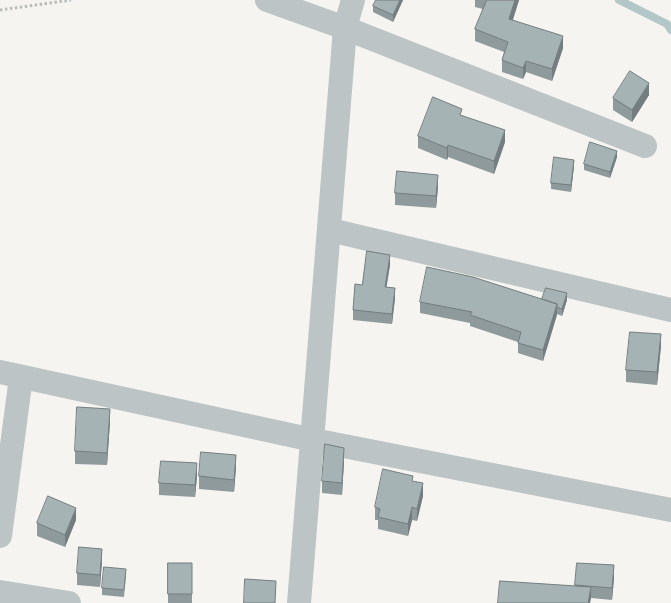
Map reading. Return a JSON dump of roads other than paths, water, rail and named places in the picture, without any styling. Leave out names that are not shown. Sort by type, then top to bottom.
[{"type":"street","points":[[267,0],[345,28],[645,146]]},
{"type":"street","points":[[299,603],[345,28],[353,0]]},
{"type":"street","points":[[330,230],[671,310]]},
{"type":"street","points":[[0,536],[11,374],[313,440],[671,510]]},
{"type":"street","points":[[0,592],[70,603]]},
{"type":"waterway","points":[[619,0],[667,24],[671,30]]}]
